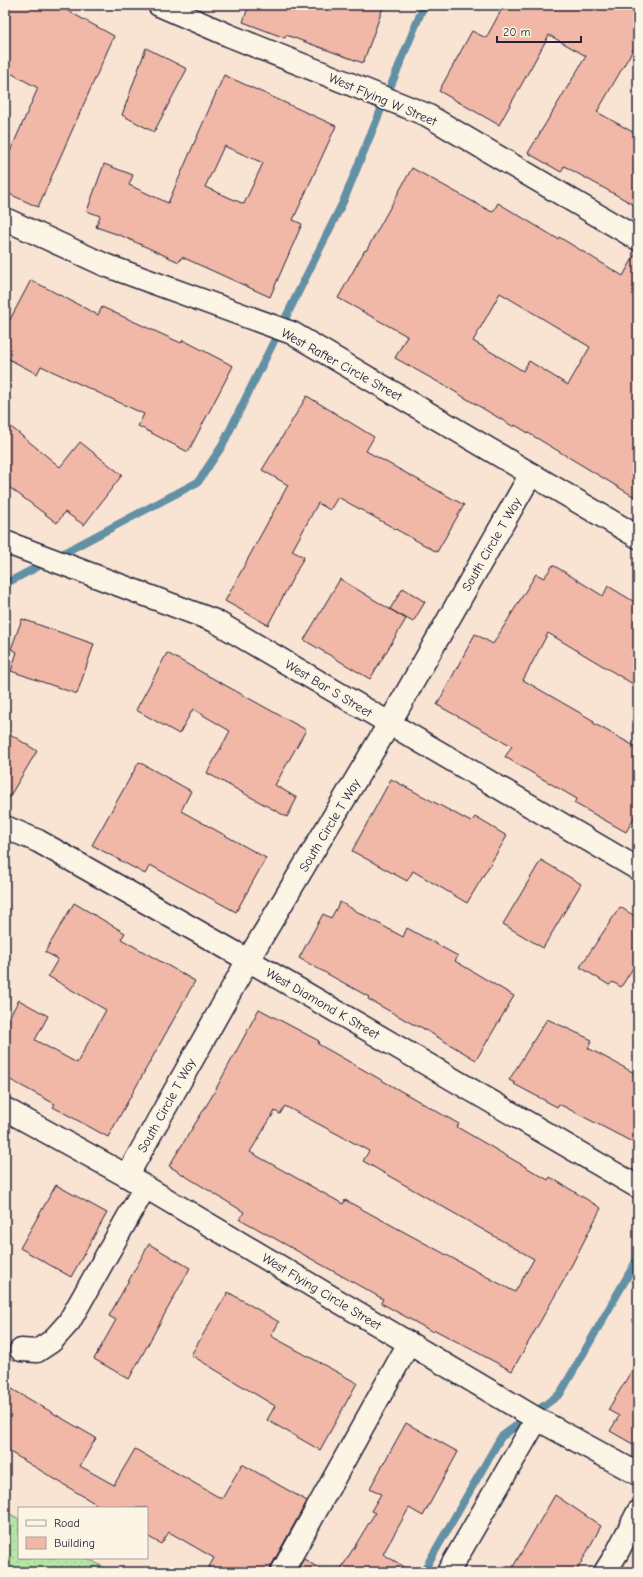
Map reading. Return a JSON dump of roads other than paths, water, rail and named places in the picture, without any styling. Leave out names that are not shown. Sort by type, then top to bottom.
[{"type":"street","name":"West Flying W Street","points":[[159,5],[228,35],[427,115],[638,239]]},
{"type":"street","name":"West Rafter Circle Street","points":[[5,219],[105,265],[292,333],[638,537]]},
{"type":"street","name":"South Circle T Way","points":[[127,1176],[248,960],[389,724],[531,474]]},
{"type":"street","name":"West Bar S Street","points":[[5,542],[216,621],[638,869]]},
{"type":"street","name":"West Diamond K Street","points":[[5,827],[38,841],[248,960],[638,1187]]},
{"type":"street","name":"West Flying Circle Street","points":[[5,1109],[127,1176],[537,1418],[638,1474]]},
{"type":"street","points":[[21,1350],[37,1351],[52,1341],[69,1322],[145,1187]]},
{"type":"street","points":[[282,1572],[409,1343]]},
{"type":"street","points":[[448,1572],[537,1418]]},
{"type":"street","points":[[605,1572],[617,1553],[638,1512]]},
{"type":"waterway","points":[[5,584],[198,482],[222,446],[343,202],[424,5]]},
{"type":"waterway","points":[[423,1572],[501,1437],[560,1394],[638,1258]]}]
